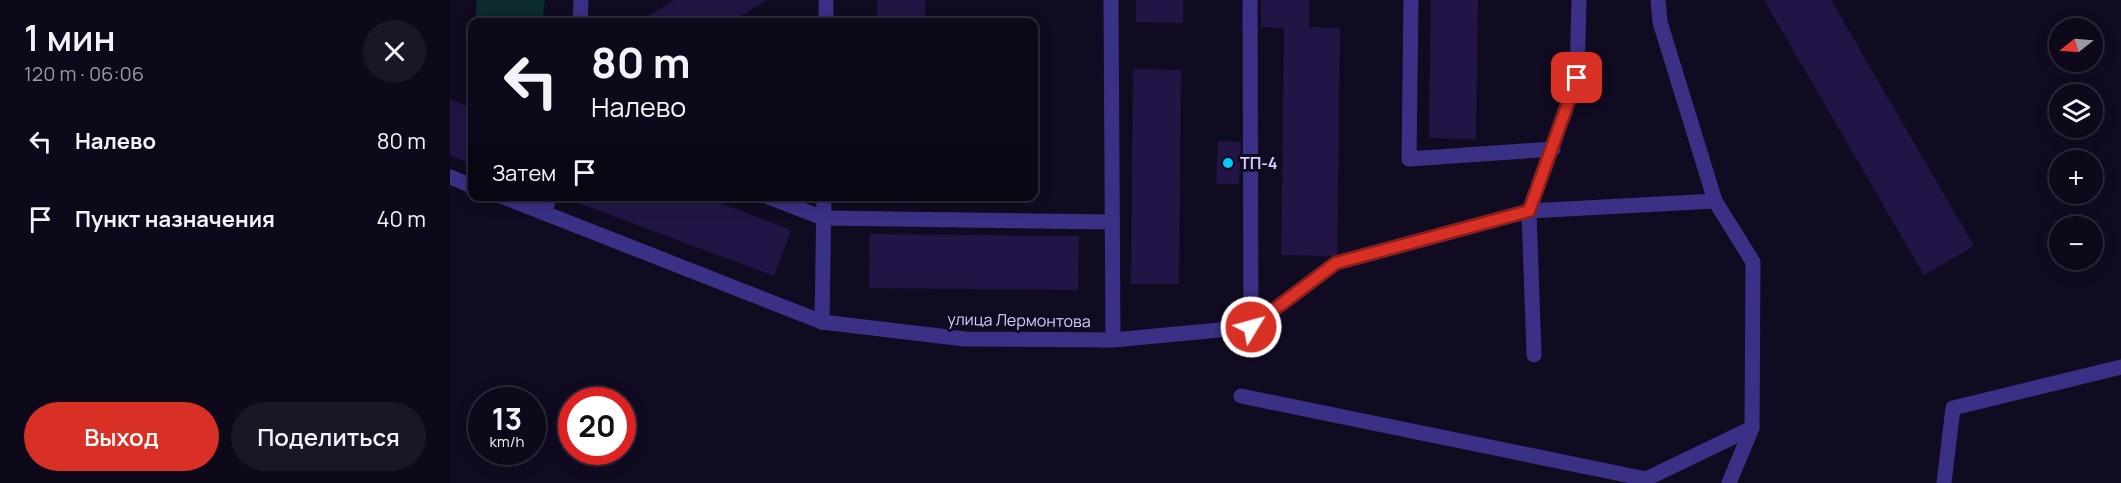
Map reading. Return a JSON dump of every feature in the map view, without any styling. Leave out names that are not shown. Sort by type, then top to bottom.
[{"type":"street","points":[[580,18],[581,0]]},
{"type":"street","points":[[826,0],[826,18]]},
{"type":"street","name":"улица Лермонтова","points":[[514,201],[822,322],[965,339],[1113,340],[1110,0]]},
{"type":"street","points":[[1251,0],[1251,327]]},
{"type":"street","points":[[1411,0],[1409,159],[1553,148]]},
{"type":"street","points":[[1534,355],[1529,211],[1577,78],[1579,0]]},
{"type":"street","points":[[1658,0],[1660,22],[1715,201],[1753,262],[1752,428],[1729,483]]},
{"type":"street","points":[[450,177],[468,184]]},
{"type":"street","points":[[544,213],[548,201]]},
{"type":"street","points":[[779,201],[823,218],[1112,222]]},
{"type":"street","points":[[822,322],[824,201]]},
{"type":"street","points":[[1113,340],[1251,327],[1336,263],[1529,211],[1715,201]]},
{"type":"street","points":[[1944,483],[1953,408],[2121,367]]},
{"type":"street","points":[[1241,396],[1645,481],[1752,428]]},
{"type":"green space","points":[[477,0],[545,0],[543,18],[475,18]]},
{"type":"building","points":[[674,0],[766,0],[737,18],[645,18]]},
{"type":"building","points":[[877,0],[925,0],[925,18],[877,18]]},
{"type":"building","points":[[1136,0],[1183,0],[1183,23],[1136,22]]},
{"type":"building","points":[[1261,0],[1309,0],[1309,27],[1340,28],[1337,256],[1281,255],[1284,28],[1261,27]]},
{"type":"building","points":[[1431,0],[1478,0],[1476,139],[1429,138]]},
{"type":"building","points":[[1764,0],[1831,0],[1974,246],[1924,275]]},
{"type":"building","points":[[1133,69],[1181,70],[1179,284],[1131,284]]},
{"type":"building","points":[[450,99],[468,107],[468,163],[450,155]]},
{"type":"building","name":"ТП-4","points":[[1218,141],[1241,142],[1239,184],[1216,184]]},
{"type":"building","points":[[573,201],[715,201],[791,230],[774,276]]},
{"type":"building","points":[[870,234],[1079,236],[1078,290],[869,288]]},
{"type":"place","name":"ТП-4","points":[[1228,163]]},
{"type":"route","points":[[1251,327],[1336,263],[1529,211],[1577,78]]}]
